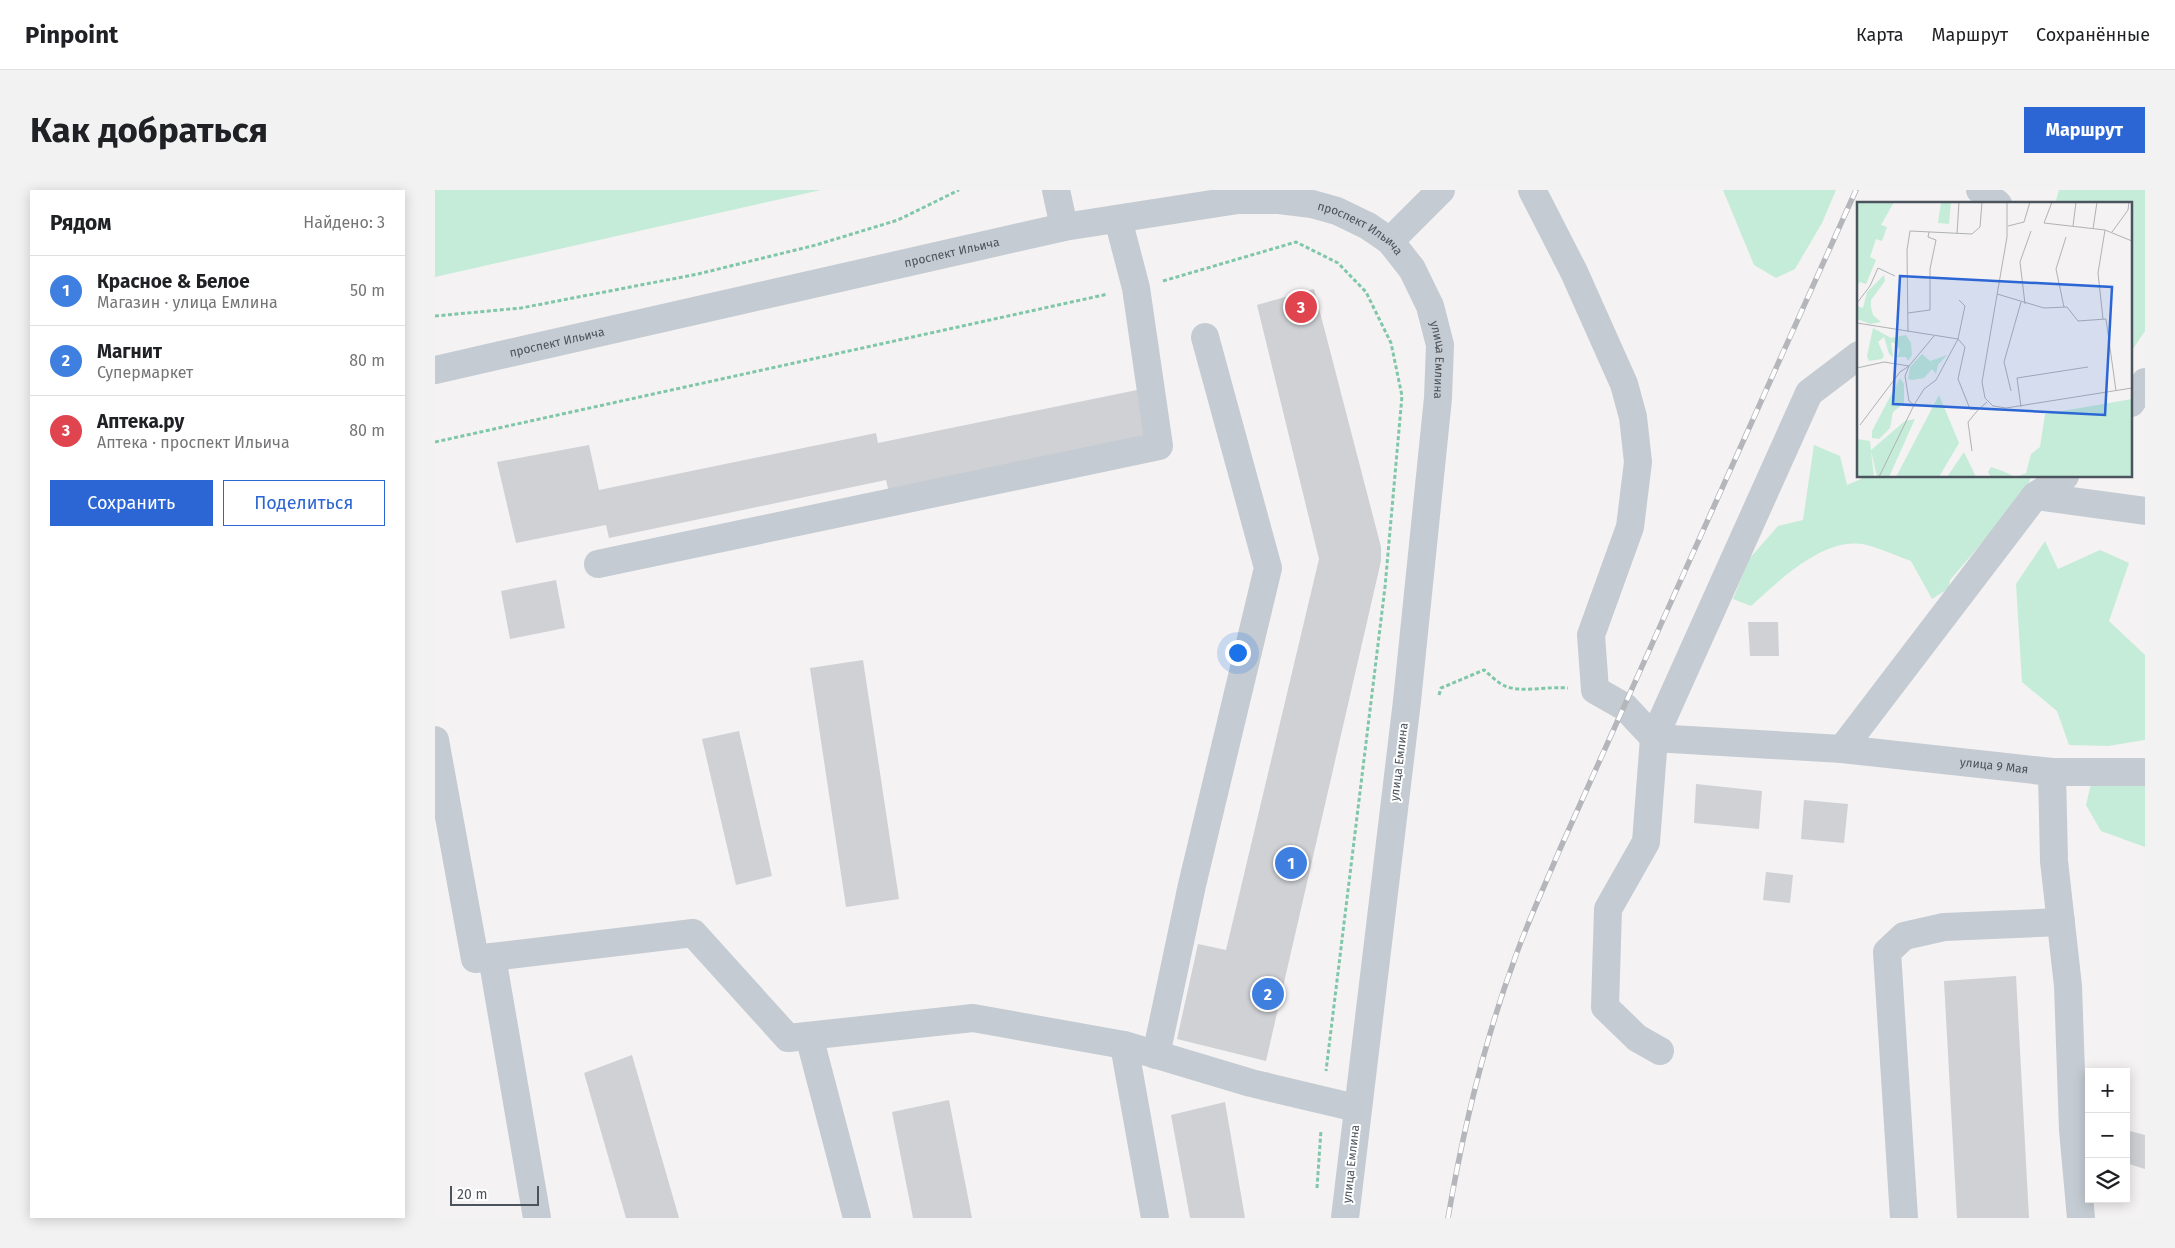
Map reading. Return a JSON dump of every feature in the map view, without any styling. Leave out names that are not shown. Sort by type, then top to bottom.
[{"type":"street","points":[[1057,190],[1064,227]]},
{"type":"street","points":[[1390,241],[1441,190]]},
{"type":"street","points":[[1532,190],[1573,272],[1625,384],[1633,417],[1638,462],[1630,527],[1591,635],[1595,690],[1625,706],[1653,738]]},
{"type":"street","points":[[1971,202],[1979,190],[1995,202]]},
{"type":"street","name":"проспект Ильича","points":[[435,370],[1064,227],[1237,200],[1279,200],[1312,204],[1337,211],[1368,226],[1390,241],[1412,269],[1430,306]]},
{"type":"street","points":[[599,564],[1159,446],[1137,288],[1118,219]]},
{"type":"street","name":"улица Емлина","points":[[1345,1218],[1356,1108],[1407,701],[1438,398],[1440,345],[1430,306]]},
{"type":"street","points":[[1156,1055],[1192,885],[1268,568],[1205,337]]},
{"type":"street","points":[[1660,1051],[1637,1038],[1605,1007],[1608,909],[1646,842],[1653,738],[1809,393],[1857,357]]},
{"type":"street","points":[[2133,400],[2145,382]]},
{"type":"street","points":[[1842,749],[2038,486],[2060,478]]},
{"type":"street","points":[[2038,486],[2145,511]]},
{"type":"street","name":"улица 9 Мая","points":[[1653,738],[1842,749],[2053,772],[2145,772]]},
{"type":"street","points":[[435,740],[475,958],[693,933],[788,1038],[973,1018],[1124,1045],[1251,1083],[1356,1108]]},
{"type":"street","points":[[2053,772],[2054,862],[2068,986],[2073,1130],[2081,1218]]},
{"type":"street","points":[[1904,1218],[1887,952],[1904,936],[1944,927],[2061,922]]},
{"type":"street","points":[[492,957],[537,1218]]},
{"type":"street","points":[[809,1036],[857,1218]]},
{"type":"street","points":[[1124,1045],[1155,1218]]},
{"type":"path","points":[[435,316],[521,308],[698,274],[815,245],[897,220],[959,190]]},
{"type":"path","points":[[435,442],[1137,288],[1296,242],[1338,263],[1366,292],[1391,343],[1402,396],[1386,577],[1323,1100],[1317,1189]]},
{"type":"path","points":[[1441,688],[1483,670],[1505,686],[1518,689],[1551,686],[1595,690]]},
{"type":"green space","points":[[435,190],[821,190],[435,277]]},
{"type":"green space","points":[[1723,190],[1836,190],[1822,223],[1795,269],[1776,278],[1754,265]]},
{"type":"green space","points":[[2059,190],[2145,190],[2145,331],[2133,349],[2133,202],[2056,202]]},
{"type":"green space","points":[[1814,445],[1840,456],[1847,485],[1861,478],[2030,478],[2027,490],[1950,580],[1949,588],[1932,599],[1911,561],[1867,545],[1851,544],[1819,553],[1804,562],[1775,584],[1751,606],[1733,599],[1749,559],[1778,526],[1803,520]]},
{"type":"green space","points":[[2045,541],[2058,569],[2100,550],[2129,563],[2109,621],[2145,655],[2145,740],[2108,746],[2069,745],[2057,711],[2022,682],[2016,584]]},
{"type":"green space","points":[[2145,783],[2145,847],[2101,831],[2086,805],[2091,784]]},
{"type":"building","points":[[1314,289],[1381,547],[1381,561],[1266,1061],[1177,1039],[1198,944],[1226,950],[1319,559],[1257,305]]},
{"type":"building","points":[[1137,390],[1148,440],[889,493],[886,480],[609,538],[606,525],[516,543],[497,462],[589,445],[599,490],[876,433],[878,443]]},
{"type":"building","points":[[556,580],[565,628],[510,639],[501,591]]},
{"type":"building","points":[[1748,622],[1778,622],[1779,656],[1750,656]]},
{"type":"building","points":[[863,660],[899,899],[846,907],[810,668]]},
{"type":"building","points":[[739,731],[772,876],[736,885],[702,739]]},
{"type":"building","points":[[1696,784],[1762,791],[1759,829],[1694,823]]},
{"type":"building","points":[[1804,800],[1848,804],[1844,843],[1801,839]]},
{"type":"building","points":[[1766,872],[1793,875],[1790,903],[1763,900]]},
{"type":"building","points":[[2016,976],[2029,1218],[1957,1218],[1944,981]]},
{"type":"building","points":[[632,1055],[679,1218],[626,1218],[584,1073]]},
{"type":"building","points":[[949,1100],[972,1218],[913,1218],[892,1112]]},
{"type":"building","points":[[1225,1102],[1245,1218],[1190,1218],[1171,1115]]},
{"type":"building","points":[[2130,1131],[2145,1135],[2145,1169],[2130,1164]]},
{"type":"railway","points":[[1448,1218],[1475,1086],[1504,990],[1525,930],[1856,190]]},
{"type":"place","name":"Аптека.ру","points":[[1301,307]]},
{"type":"place","name":"Красное & Белое","points":[[1291,863]]},
{"type":"place","name":"Магнит","points":[[1268,994]]}]
